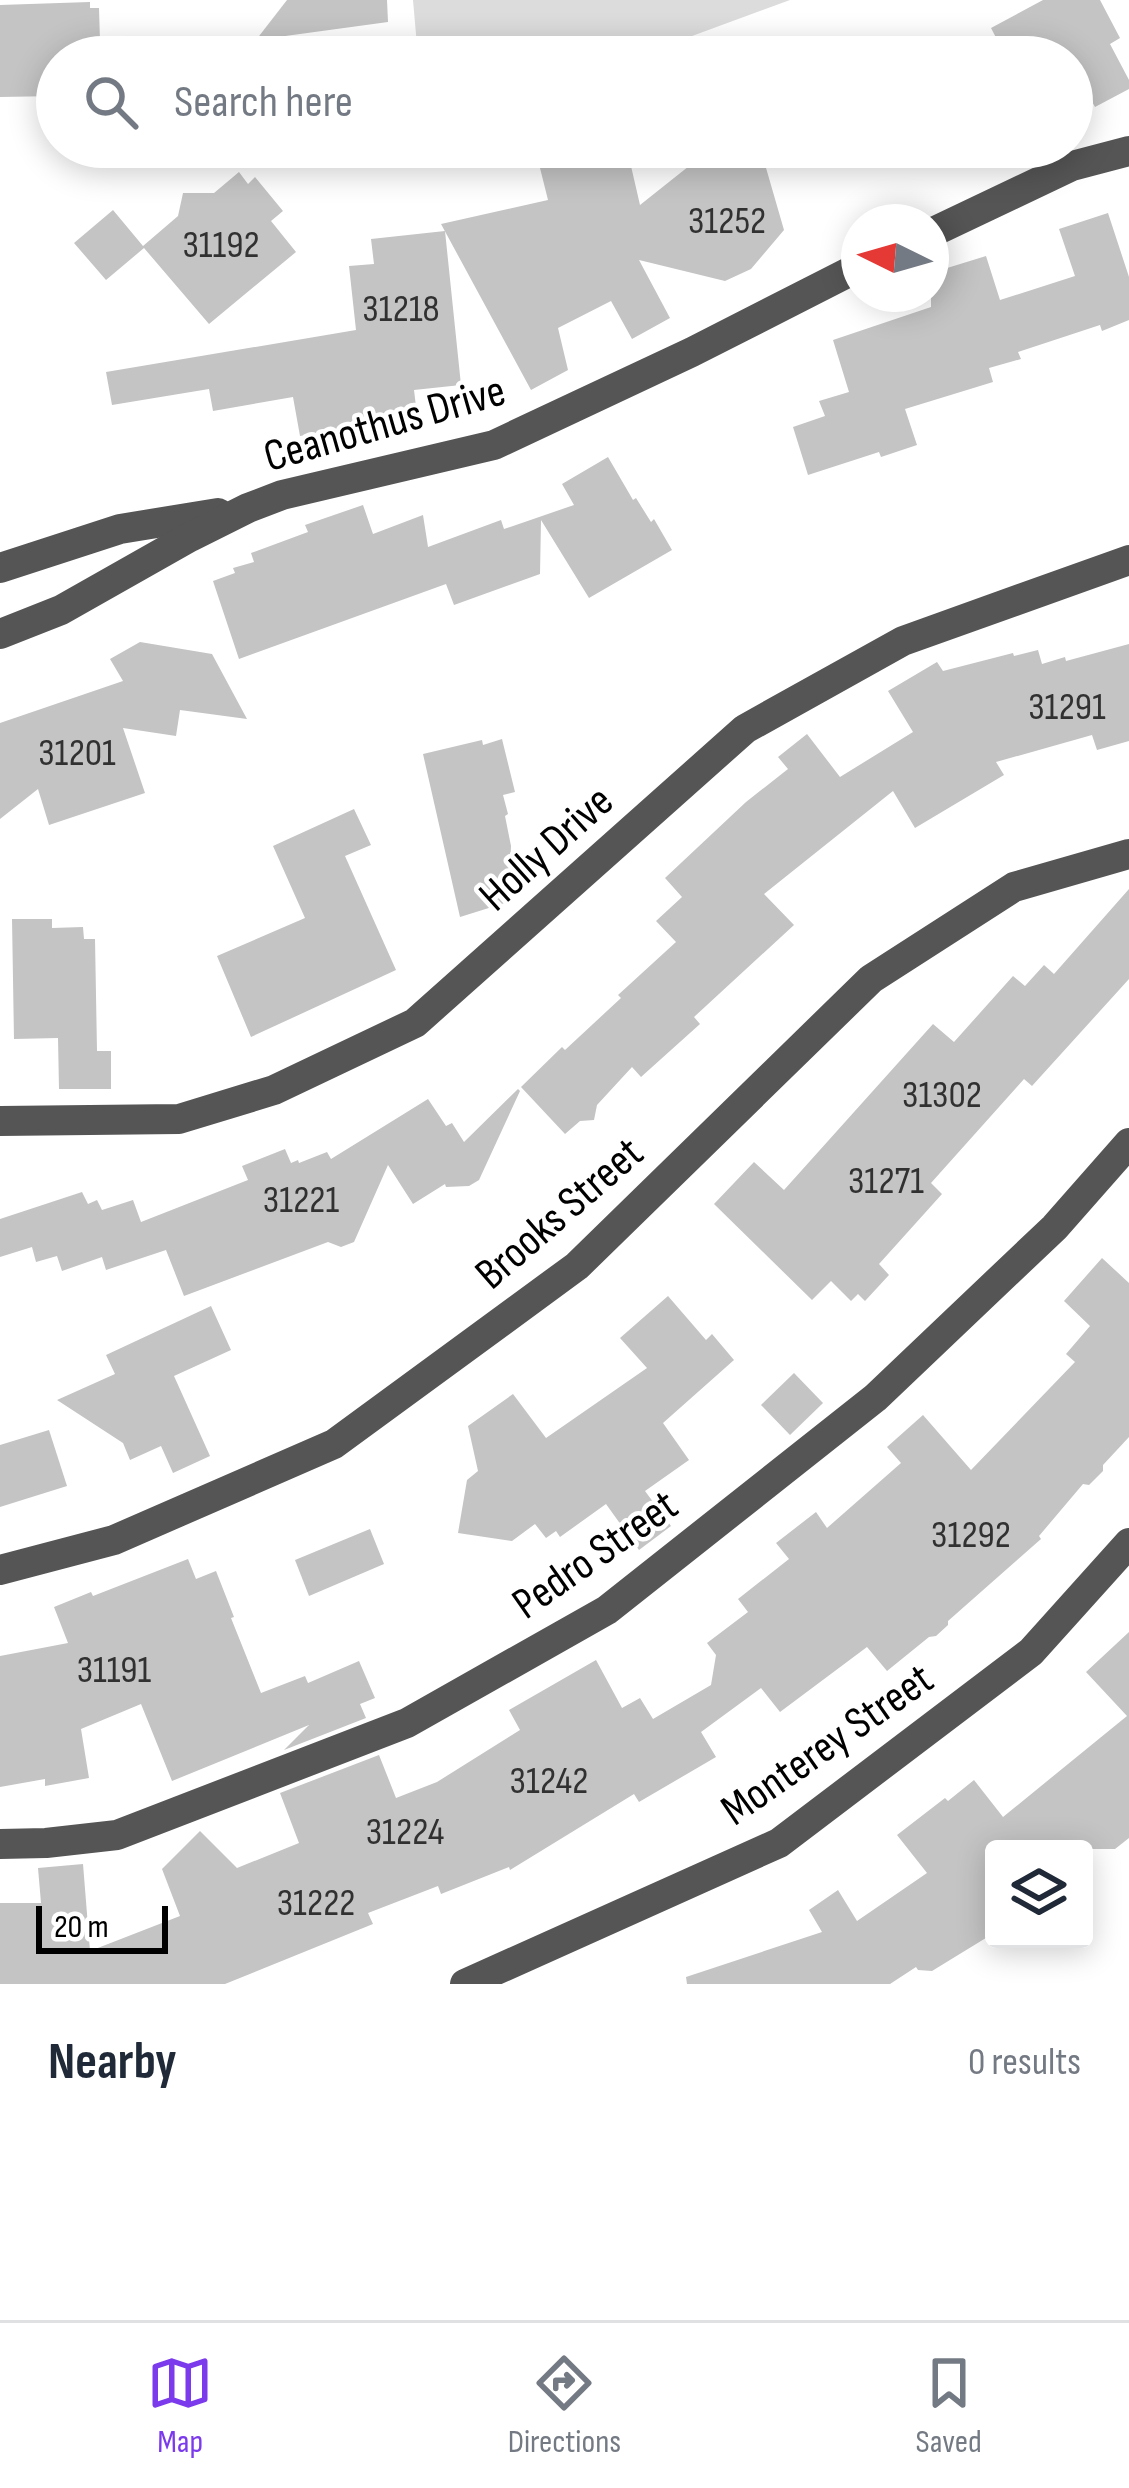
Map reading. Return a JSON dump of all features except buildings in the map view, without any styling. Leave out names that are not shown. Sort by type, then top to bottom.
[{"type":"street","points":[[1093,160],[1129,151]]},
{"type":"street","points":[[949,224],[1068,168]]},
{"type":"street","name":"Ceanothus Drive","points":[[0,634],[62,610],[248,508],[282,495],[494,445],[841,276]]},
{"type":"street","points":[[0,568],[120,530],[248,508]]},
{"type":"street","name":"Holly Drive","points":[[0,1121],[179,1119],[274,1090],[415,1023],[746,729],[903,641],[1129,560]]},
{"type":"street","name":"Brooks Street","points":[[0,1570],[114,1540],[334,1444],[577,1266],[871,979],[1014,887],[1129,854]]},
{"type":"street","name":"Pedro Street","points":[[0,1844],[117,1835],[407,1723],[608,1610],[875,1398],[1055,1227],[1129,1143]]},
{"type":"street","name":"Monterey Street","points":[[465,1984],[778,1843],[1031,1652],[1129,1543]]},
{"type":"shaded area","points":[[413,0],[790,0],[692,36],[416,36]]}]
